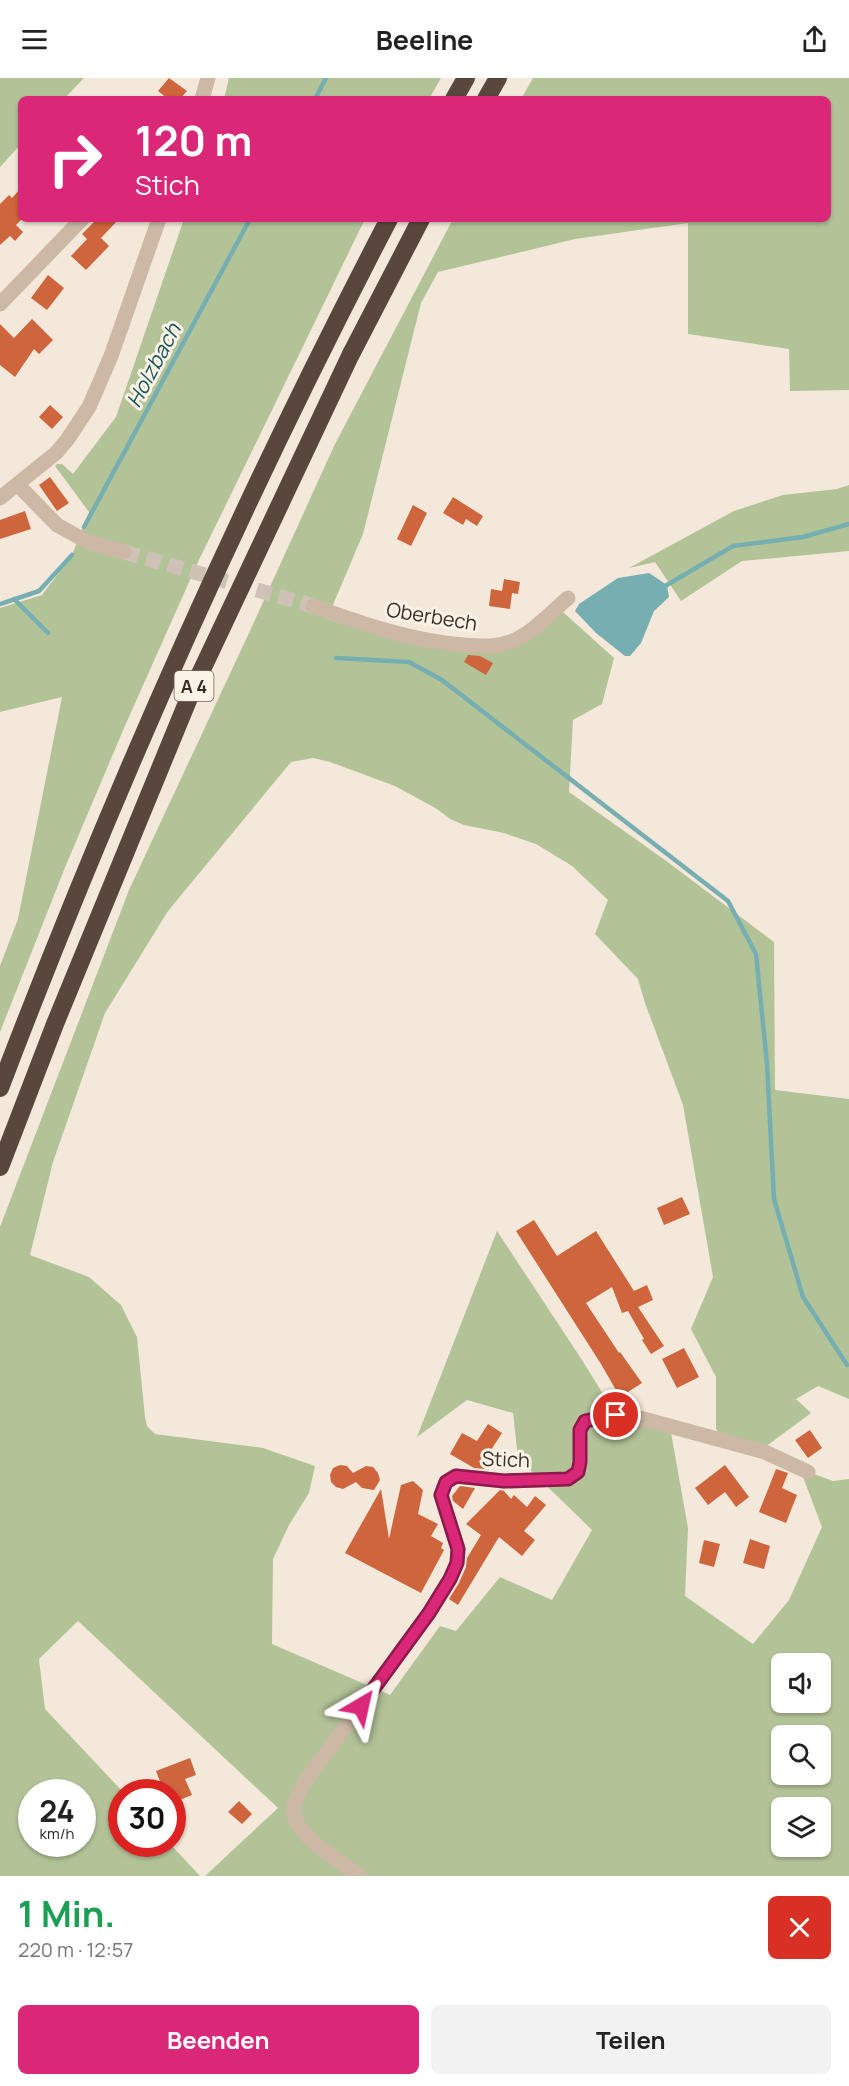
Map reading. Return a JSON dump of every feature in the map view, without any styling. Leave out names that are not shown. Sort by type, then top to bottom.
[{"type":"highway","points":[[456,96],[466,78]]},
{"type":"highway","points":[[488,96],[498,78]]},
{"type":"highway","name":"A 4","points":[[0,1088],[105,825],[167,679],[217,568],[324,344],[387,222]]},
{"type":"highway","name":"A 4","points":[[0,1167],[86,948],[191,693],[350,356],[419,222]]},
{"type":"street","points":[[203,96],[208,78]]},
{"type":"street","points":[[0,304],[79,222]]},
{"type":"street","points":[[0,498],[56,453],[74,431],[89,407],[111,357],[158,222]]},
{"type":"street","points":[[18,485],[57,525],[88,542],[124,552]]},
{"type":"street","name":"Oberbech","points":[[313,606],[405,637],[437,643],[496,647],[524,635],[568,598]]},
{"type":"street","name":"Stich","points":[[360,1876],[315,1843],[303,1831],[294,1818],[294,1801],[304,1783],[429,1613],[450,1579],[457,1563],[458,1549],[441,1495],[446,1482],[456,1476],[504,1481],[568,1479],[578,1472],[580,1430],[585,1421],[616,1415],[640,1418],[765,1452],[808,1472]]},
{"type":"green space","points":[[0,78],[84,78],[67,96],[18,96],[18,147],[0,167]]},
{"type":"green space","points":[[229,78],[441,78],[431,96],[225,96]]},
{"type":"green space","points":[[533,78],[849,78],[849,390],[790,391],[789,349],[688,334],[688,223],[575,239],[438,272],[421,303],[363,534],[327,619],[401,640],[496,652],[563,612],[614,658],[602,704],[573,720],[569,792],[665,860],[774,942],[775,1090],[849,1099],[849,1399],[818,1386],[796,1399],[811,1413],[765,1447],[721,1437],[716,1429],[716,1377],[691,1329],[713,1277],[683,1105],[638,979],[595,934],[608,900],[572,866],[536,844],[504,833],[464,825],[395,786],[313,758],[291,762],[168,911],[105,1013],[53,1162],[30,1255],[89,1277],[121,1305],[137,1337],[145,1417],[147,1426],[155,1434],[263,1448],[315,1466],[309,1493],[289,1525],[273,1559],[272,1644],[390,1695],[440,1626],[456,1631],[500,1577],[552,1600],[592,1530],[518,1458],[513,1413],[467,1400],[417,1437],[497,1231],[616,1415],[670,1427],[688,1528],[685,1596],[753,1644],[789,1600],[822,1527],[800,1469],[833,1481],[849,1479],[849,1876],[205,1876],[278,1808],[78,1621],[39,1659],[45,1709],[111,1779],[108,1779],[108,1857],[182,1857],[200,1876],[0,1876],[0,1227],[129,890],[335,444],[451,222],[831,222],[831,96],[523,96]]},
{"type":"green space","points":[[183,222],[364,222],[198,562],[66,865],[0,1032],[0,966],[18,919],[62,697],[0,712],[0,608],[42,595],[72,555],[89,512],[55,466],[62,464],[73,474],[116,417]]},
{"type":"green space","points":[[849,485],[849,551],[742,561],[681,601],[655,562],[629,568],[734,511],[783,495],[837,489]]},
{"type":"water","points":[[649,573],[667,585],[669,597],[654,611],[641,643],[630,656],[625,656],[596,633],[575,611],[579,604],[618,578]]},
{"type":"building","points":[[169,78],[187,91],[183,96],[164,96],[158,91]]},
{"type":"building","points":[[18,191],[19,222],[16,225],[23,232],[15,241],[10,236],[0,245],[0,204],[9,195],[12,198]]},
{"type":"building","points":[[94,222],[116,222],[101,238],[109,246],[86,270],[71,256],[87,239],[82,234]]},
{"type":"building","points":[[48,275],[64,288],[47,310],[31,298]]},
{"type":"building","points":[[32,319],[53,340],[39,354],[34,349],[15,377],[0,365],[0,324],[14,338]]},
{"type":"building","points":[[50,405],[63,417],[52,429],[39,417]]},
{"type":"building","points":[[50,477],[69,503],[57,511],[39,485]]},
{"type":"building","points":[[453,497],[483,516],[477,526],[466,519],[463,525],[443,513]]},
{"type":"building","points":[[413,505],[427,513],[411,546],[397,539]]},
{"type":"building","points":[[25,511],[31,529],[0,539],[0,520]]},
{"type":"building","points":[[504,579],[520,582],[518,594],[512,593],[510,609],[489,606],[491,589],[502,591]]},
{"type":"building","points":[[468,655],[480,656],[493,663],[486,675],[464,662]]},
{"type":"building","points":[[682,1197],[690,1214],[664,1225],[657,1208]]},
{"type":"building","points":[[534,1220],[557,1256],[596,1231],[634,1291],[647,1285],[653,1300],[638,1307],[664,1346],[651,1354],[628,1311],[622,1313],[612,1287],[586,1303],[642,1383],[620,1397],[516,1231]]},
{"type":"building","points":[[684,1348],[699,1377],[677,1388],[662,1359]]},
{"type":"building","points":[[488,1424],[502,1433],[491,1450],[495,1452],[486,1469],[474,1468],[450,1454],[462,1433],[477,1441]]},
{"type":"building","points":[[810,1430],[822,1448],[808,1458],[795,1440]]},
{"type":"building","points":[[340,1465],[347,1466],[353,1473],[366,1466],[373,1467],[380,1480],[374,1490],[362,1488],[356,1482],[343,1489],[336,1487],[331,1482],[330,1475],[333,1468]]},
{"type":"building","points":[[725,1465],[749,1497],[736,1507],[725,1492],[708,1505],[695,1488]]},
{"type":"building","points":[[776,1469],[788,1473],[782,1488],[797,1495],[786,1523],[759,1512]]},
{"type":"building","points":[[413,1481],[423,1490],[418,1514],[438,1524],[431,1536],[443,1543],[441,1548],[444,1550],[421,1593],[345,1553],[381,1489],[389,1539],[401,1485]]},
{"type":"building","points":[[460,1486],[475,1488],[463,1509],[453,1501],[452,1496]]},
{"type":"building","points":[[500,1490],[511,1499],[514,1495],[527,1507],[535,1496],[546,1505],[524,1531],[535,1540],[522,1556],[499,1537],[458,1605],[449,1599],[459,1583],[467,1558],[481,1535],[466,1524]]},
{"type":"building","points":[[750,1539],[770,1546],[764,1569],[743,1563]]},
{"type":"building","points":[[704,1540],[720,1544],[714,1567],[699,1563]]},
{"type":"building","points":[[190,1758],[196,1775],[185,1779],[159,1779],[156,1771]]},
{"type":"building","points":[[186,1781],[192,1795],[186,1797]]},
{"type":"building","points":[[239,1801],[252,1814],[242,1824],[228,1812]]},
{"type":"waterway","name":"Holzbach","points":[[317,96],[326,78]]},
{"type":"waterway","name":"Holzbach","points":[[84,527],[248,222]]},
{"type":"waterway","points":[[667,585],[733,546],[803,537],[849,524]]},
{"type":"waterway","name":"Holzbach","points":[[0,604],[39,591],[72,555]]},
{"type":"waterway","points":[[14,599],[48,633]]},
{"type":"waterway","points":[[336,658],[409,662],[442,680],[728,901],[756,954],[767,1064],[774,1199],[803,1297],[847,1365]]},
{"type":"tunnel","points":[[124,552],[313,606]]},
{"type":"route","points":[[361,1706],[429,1613],[457,1563],[458,1549],[447,1508],[441,1495],[446,1482],[456,1476],[504,1481],[568,1479],[578,1472],[580,1430],[585,1421],[616,1415]]}]
